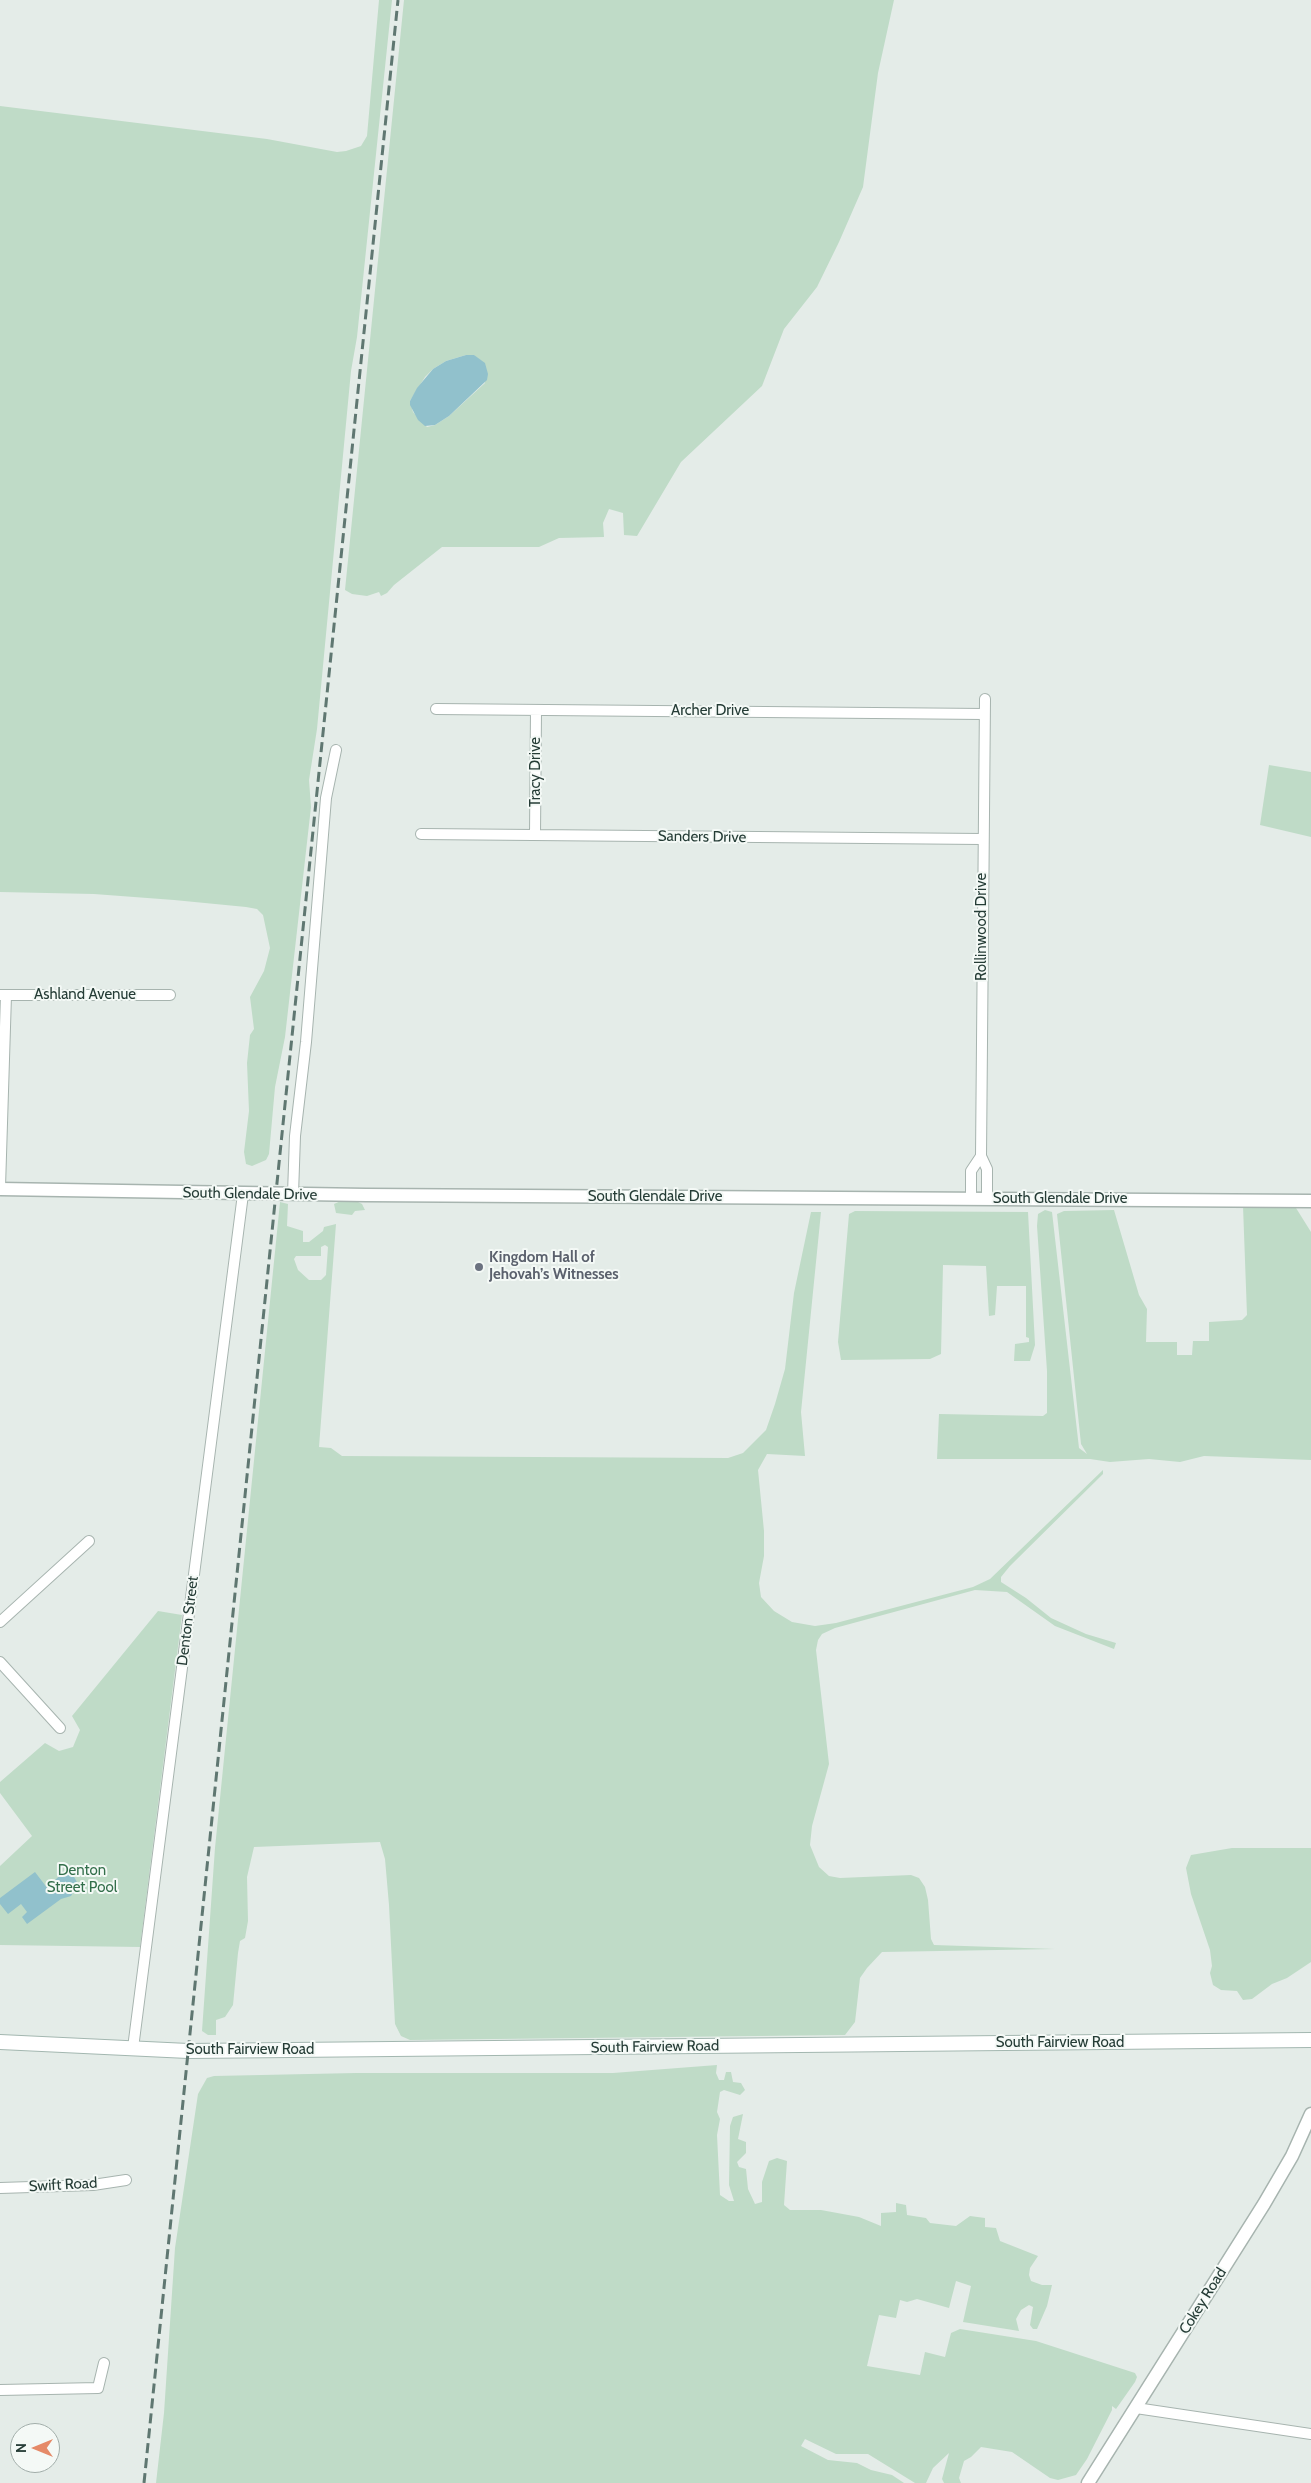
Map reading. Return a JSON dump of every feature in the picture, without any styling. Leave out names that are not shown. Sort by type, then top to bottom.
[{"type":"main road","name":"South Fairview Road","points":[[0,2042],[188,2051],[1311,2040]]},
{"type":"street","name":"Rollinwood Drive","points":[[985,699],[982,839],[981,1156],[987,1169],[987,1199]]},
{"type":"street","name":"Archer Drive","points":[[436,709],[984,714]]},
{"type":"street","name":"Tracy Drive","points":[[535,835],[536,710]]},
{"type":"street","points":[[293,1194],[295,1136],[306,1042],[326,798],[336,750]]},
{"type":"street","name":"Sanders Drive","points":[[421,834],[982,839]]},
{"type":"street","points":[[0,1188],[3,995]]},
{"type":"street","name":"Ashland Avenue","points":[[3,995],[170,995]]},
{"type":"street","name":"Rollinwood Drive","points":[[971,1199],[971,1171],[981,1156]]},
{"type":"street","name":"South Glendale Drive","points":[[0,1188],[243,1194],[1311,1201]]},
{"type":"street","name":"Denton Street","points":[[133,2048],[243,1194]]},
{"type":"street","points":[[0,1622],[89,1541]]},
{"type":"street","points":[[0,1662],[60,1728]]},
{"type":"street","name":"Cokey Road","points":[[1088,2483],[1264,2204],[1292,2156],[1311,2114]]},
{"type":"street","name":"Swift Road","points":[[0,2188],[93,2185],[126,2180]]},
{"type":"street","points":[[0,2390],[98,2388],[104,2363]]},
{"type":"street","points":[[1136,2408],[1311,2434]]},
{"type":"green space","points":[[379,0],[392,0],[357,337],[351,371],[317,729],[309,780],[311,807],[285,1037],[275,1087],[269,1154],[266,1160],[252,1166],[246,1164],[244,1152],[249,1111],[247,1063],[250,1035],[254,1029],[250,997],[264,971],[270,948],[263,915],[257,909],[246,907],[174,900],[94,894],[0,892],[0,106],[267,139],[337,152],[346,151],[361,146],[367,136]]},
{"type":"green space","points":[[404,0],[894,0],[878,73],[863,187],[839,242],[817,287],[784,329],[762,386],[681,462],[637,536],[624,535],[623,513],[609,509],[603,523],[604,537],[559,538],[539,547],[442,547],[381,596],[379,592],[367,596],[352,594],[345,590]],"holes":[[[466,355],[474,355],[485,383],[449,416],[435,425],[427,427],[413,412],[410,401],[425,377],[433,369],[446,361]]]},
{"type":"green space","points":[[1269,765],[1311,772],[1311,837],[1260,825]]},
{"type":"green space","points":[[343,1200],[358,1202],[362,1204],[365,1210],[355,1211],[352,1215],[336,1213],[334,1204]]},
{"type":"green space","points":[[280,1202],[288,1204],[287,1226],[303,1231],[303,1242],[309,1242],[323,1231],[324,1227],[336,1224],[319,1447],[331,1448],[342,1456],[728,1458],[743,1453],[766,1430],[775,1404],[785,1369],[794,1293],[811,1212],[821,1212],[801,1412],[805,1456],[767,1454],[758,1470],[764,1531],[764,1556],[759,1583],[761,1597],[774,1611],[792,1622],[815,1626],[836,1623],[973,1587],[990,1579],[1103,1470],[1103,1474],[1010,1566],[1001,1577],[1001,1582],[1026,1598],[1051,1618],[1086,1634],[1116,1643],[1114,1649],[1055,1626],[1007,1592],[975,1590],[835,1628],[822,1634],[818,1640],[816,1650],[829,1764],[812,1826],[810,1845],[819,1867],[829,1876],[840,1878],[911,1875],[919,1878],[925,1887],[928,1900],[931,1939],[934,1945],[1055,1949],[882,1952],[860,1978],[855,2022],[845,2035],[410,2040],[401,2036],[395,2024],[389,1905],[385,1859],[380,1842],[254,1847],[247,1877],[248,1921],[245,1938],[240,1941],[233,2005],[225,2017],[216,2020],[216,2035],[208,2035],[202,2031],[215,1848]],"holes":[[[325,1245],[328,1247],[326,1275],[321,1280],[309,1280],[298,1270],[294,1259],[296,1256],[321,1256],[321,1247]]]},
{"type":"green space","points":[[1243,1206],[1296,1208],[1311,1232],[1311,1460],[1204,1456],[1180,1462],[1149,1459],[1110,1462],[1090,1459],[937,1459],[939,1414],[1043,1416],[1047,1413],[1047,1371],[1037,1226],[1038,1214],[1045,1210],[1052,1212],[1079,1448],[1087,1454],[1081,1444],[1057,1214],[1064,1211],[1114,1210],[1139,1295],[1147,1309],[1146,1342],[1177,1342],[1177,1355],[1192,1355],[1193,1341],[1209,1341],[1209,1322],[1242,1320],[1247,1315]]},
{"type":"green space","points":[[855,1211],[1028,1212],[1035,1345],[1030,1361],[1014,1361],[1015,1344],[1029,1342],[1029,1338],[1026,1337],[1026,1286],[997,1286],[995,1315],[989,1316],[986,1266],[943,1265],[941,1354],[930,1359],[841,1360],[838,1342],[849,1214]]},
{"type":"green space","name":"Denton Street Pool","points":[[158,1611],[182,1615],[140,1947],[0,1945],[0,1866],[32,1836],[0,1793],[0,1782],[45,1743],[59,1751],[73,1747],[80,1730],[72,1716]]},
{"type":"green space","points":[[1232,1848],[1311,1848],[1311,1962],[1287,1978],[1272,1984],[1252,1999],[1243,2000],[1237,1991],[1221,1990],[1213,1985],[1210,1973],[1212,1966],[1210,1950],[1191,1894],[1186,1868],[1191,1855]]},
{"type":"green space","points":[[717,2065],[716,2073],[719,2080],[724,2080],[726,2072],[731,2072],[733,2082],[741,2083],[745,2090],[740,2095],[724,2090],[720,2092],[717,2112],[720,2119],[717,2135],[720,2195],[729,2201],[734,2201],[729,2185],[730,2126],[733,2117],[743,2114],[738,2139],[746,2142],[746,2153],[737,2162],[739,2167],[746,2169],[748,2189],[755,2204],[762,2202],[762,2182],[769,2161],[777,2158],[787,2161],[784,2205],[790,2210],[821,2210],[859,2217],[881,2226],[881,2213],[896,2212],[896,2203],[906,2205],[907,2215],[926,2218],[930,2223],[956,2226],[970,2216],[985,2218],[985,2227],[996,2228],[1000,2241],[1038,2256],[1030,2268],[1029,2275],[1031,2281],[1042,2285],[1052,2285],[1047,2306],[1037,2329],[1033,2329],[1030,2325],[1033,2307],[1029,2305],[1021,2310],[1016,2319],[1019,2331],[963,2322],[971,2286],[956,2281],[949,2308],[917,2299],[907,2302],[900,2300],[896,2318],[879,2315],[867,2366],[920,2375],[925,2352],[945,2357],[951,2333],[960,2329],[1036,2341],[1135,2373],[1137,2377],[1135,2382],[1116,2409],[1112,2406],[1112,2410],[1087,2459],[1076,2475],[1058,2480],[1050,2478],[1012,2452],[981,2447],[964,2461],[959,2478],[961,2483],[944,2483],[942,2479],[949,2453],[933,2468],[926,2483],[915,2483],[868,2454],[836,2454],[805,2439],[801,2446],[828,2460],[857,2463],[871,2470],[892,2475],[904,2483],[156,2483],[164,2413],[175,2248],[198,2094],[207,2078],[214,2076],[356,2073],[613,2073]]},
{"type":"water","points":[[466,355],[474,355],[485,363],[488,374],[487,380],[449,416],[435,425],[425,426],[418,420],[410,405],[410,401],[417,388],[433,369],[446,361]]},
{"type":"water","points":[[35,1872],[48,1889],[53,1888],[55,1880],[63,1873],[73,1875],[78,1884],[71,1896],[61,1899],[27,1924],[22,1917],[27,1912],[21,1904],[8,1914],[0,1904],[0,1898]]},
{"type":"railway","points":[[144,2483],[398,0]]},
{"type":"place","name":"Kingdom Hall of Jehovah’s Witnesses","points":[[479,1267]]}]
